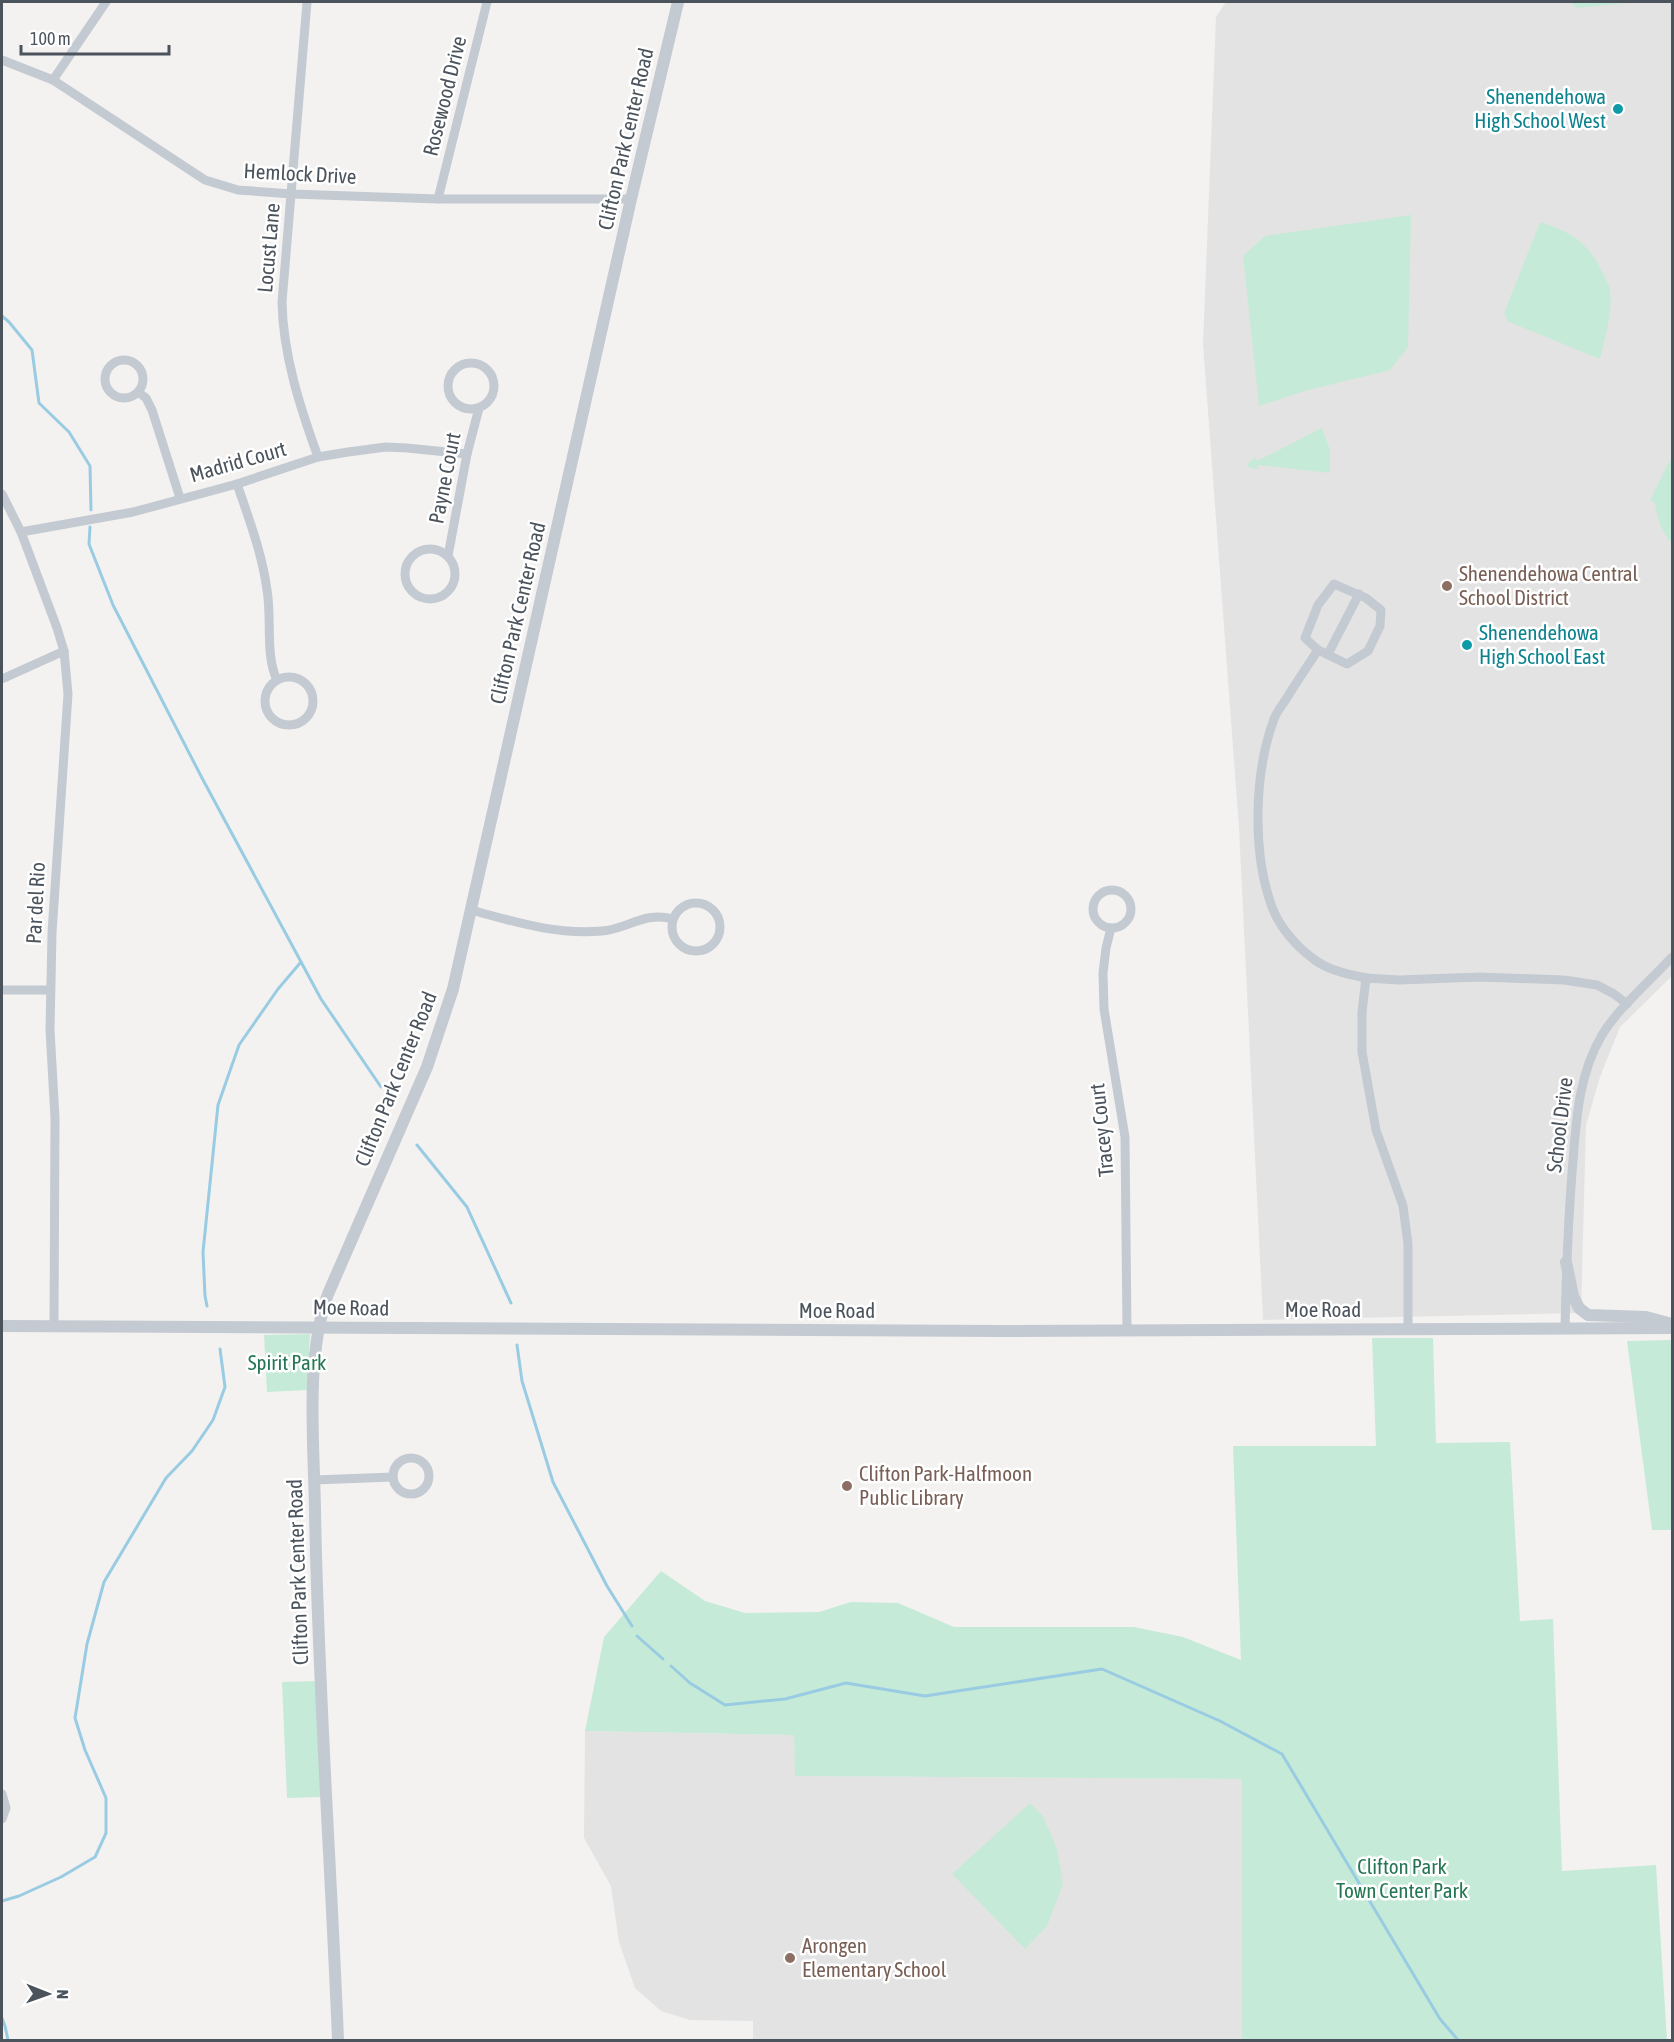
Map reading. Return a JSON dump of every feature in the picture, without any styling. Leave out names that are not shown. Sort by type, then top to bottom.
[{"type":"street","points":[[52,80],[106,2]]},
{"type":"street","name":"Locust Lane","points":[[307,2],[282,323],[285,345],[302,410],[318,457]]},
{"type":"street","name":"Rosewood Drive","points":[[438,199],[486,2]]},
{"type":"street","name":"Clifton Park Center Road","points":[[338,2040],[316,1552],[314,1362],[318,1327],[328,1294],[427,1067],[453,990],[631,199],[678,2]]},
{"type":"street","name":"Hemlock Drive","points":[[2,60],[52,80],[205,180],[238,190],[438,199],[631,199]]},
{"type":"street","points":[[125,359],[136,364],[141,369],[144,381],[138,392],[134,396],[123,398],[112,394],[105,384],[109,367],[125,359]]},
{"type":"street","name":"Payne Court","points":[[448,556],[432,549],[420,551],[410,558],[405,575],[412,591],[429,598],[445,593],[454,578],[454,566],[448,556],[466,454],[478,408],[491,396],[493,384],[490,373],[481,365],[464,364],[450,376],[449,394],[461,407],[478,408]]},
{"type":"street","points":[[138,392],[147,398],[152,410],[180,498]]},
{"type":"street","name":"Madrid Court","points":[[21,532],[133,512],[237,484],[318,457],[386,447],[466,454]]},
{"type":"street","points":[[237,484],[261,556],[268,591],[272,668],[277,680]]},
{"type":"street","name":"Par del Rio","points":[[2,494],[21,532],[64,651],[68,694],[54,882],[50,1030],[55,1118],[54,1326]]},
{"type":"street","points":[[1334,584],[1359,594],[1381,610],[1380,626],[1368,651],[1347,664],[1318,650],[1305,638],[1318,605],[1334,584]]},
{"type":"street","points":[[1328,654],[1359,594]]},
{"type":"street","points":[[1318,650],[1274,717],[1261,770],[1259,806],[1263,871],[1272,908],[1282,926],[1297,944],[1312,959],[1338,972],[1366,978],[1399,980],[1480,977],[1564,980],[1597,985],[1627,1004]]},
{"type":"street","points":[[2,679],[64,651]]},
{"type":"street","points":[[294,678],[309,688],[312,699],[311,710],[299,723],[283,724],[269,715],[265,698],[269,688],[277,680],[294,678]]},
{"type":"street","points":[[1110,890],[1122,893],[1131,909],[1123,925],[1112,928],[1101,925],[1093,910],[1093,904],[1100,894],[1110,890]]},
{"type":"street","points":[[694,902],[706,905],[718,917],[719,934],[708,947],[697,951],[686,949],[673,936],[673,919],[684,906],[694,902]]},
{"type":"street","points":[[471,910],[543,929],[580,933],[606,931],[652,916],[673,919]]},
{"type":"street","name":"Tracey Court","points":[[1112,928],[1106,948],[1103,973],[1104,1009],[1125,1137],[1127,1330]]},
{"type":"street","name":"School Drive","points":[[1564,1329],[1575,1126],[1584,1072],[1602,1035],[1627,1004],[1672,957]]},
{"type":"street","points":[[1366,978],[1362,1012],[1362,1052],[1376,1130],[1403,1206],[1408,1244],[1407,1329]]},
{"type":"street","points":[[2,990],[51,990]]},
{"type":"street","points":[[1566,1262],[1573,1296],[1579,1308],[1588,1315],[1646,1317],[1672,1326]]},
{"type":"street","name":"Moe Road","points":[[2,1328],[54,1326],[812,1331],[1564,1329],[1672,1326]]},
{"type":"street","points":[[410,1458],[426,1465],[429,1476],[422,1491],[412,1494],[397,1488],[393,1477],[396,1466],[410,1458]]},
{"type":"street","points":[[314,1480],[393,1477]]},
{"type":"street","points":[[2,1794],[6,1808],[2,1819]]},
{"type":"shaded area","name":"Shenendehowa Central School District","points":[[1226,2],[1672,2],[1672,976],[1620,1027],[1600,1077],[1586,1125],[1581,1313],[1263,1320],[1239,828],[1203,344],[1216,17]]},
{"type":"shaded area","points":[[585,1731],[794,1735],[796,1776],[1242,1779],[1242,2040],[753,2040],[753,2021],[690,2020],[661,2011],[635,1988],[619,1942],[611,1886],[584,1838]]},
{"type":"green space","points":[[1570,2],[1639,2],[1577,8]]},
{"type":"green space","points":[[1411,215],[1408,347],[1390,370],[1305,391],[1259,406],[1243,256],[1265,236]]},
{"type":"green space","points":[[1540,222],[1561,230],[1585,246],[1608,283],[1610,307],[1600,359],[1509,322],[1504,313]]},
{"type":"green space","points":[[1322,428],[1330,450],[1330,473],[1258,465],[1258,469],[1247,465],[1255,457],[1257,461]]},
{"type":"green space","points":[[1672,456],[1672,543],[1660,524],[1655,503],[1650,500]]},
{"type":"green space","name":"Spirit Park","points":[[310,1334],[307,1390],[267,1392],[264,1335]]},
{"type":"green space","name":"Clifton Park Town Center Park","points":[[1372,1338],[1433,1338],[1436,1443],[1510,1442],[1520,1621],[1553,1619],[1562,1871],[1656,1865],[1667,2040],[1242,2040],[1242,1779],[795,1776],[794,1735],[585,1731],[604,1637],[661,1571],[705,1601],[745,1613],[819,1612],[851,1602],[898,1603],[954,1627],[1134,1627],[1183,1637],[1241,1660],[1233,1446],[1376,1446]]},
{"type":"green space","points":[[1672,1340],[1672,1530],[1652,1530],[1627,1341]]},
{"type":"green space","points":[[317,1681],[321,1797],[287,1798],[282,1682]]},
{"type":"green space","points":[[1030,1803],[1043,1816],[1057,1849],[1063,1884],[1047,1926],[1025,1949],[952,1874]]},
{"type":"waterway","points":[[2,316],[32,350],[39,403],[69,432],[90,466],[91,510]]},
{"type":"waterway","points":[[90,527],[89,544],[113,605],[202,778],[321,999],[381,1087]]},
{"type":"waterway","points":[[207,1306],[203,1252],[218,1105],[239,1045],[278,989],[301,962]]},
{"type":"waterway","points":[[417,1145],[467,1207],[511,1303]]},
{"type":"waterway","points":[[517,1345],[522,1381],[553,1482],[607,1586],[632,1626]]},
{"type":"waterway","points":[[2,1901],[61,1877],[95,1857],[106,1833],[106,1798],[85,1750],[75,1718],[87,1644],[104,1582],[166,1478],[192,1451],[213,1420],[225,1387],[220,1349]]},
{"type":"waterway","points":[[637,1636],[663,1659]]},
{"type":"waterway","points":[[671,1666],[690,1683],[725,1705],[785,1699],[846,1683],[925,1696],[1102,1669],[1220,1721],[1282,1754],[1440,2019],[1458,2040]]},
{"type":"waterway","points":[[2,2018],[8,2040]]},
{"type":"place","name":"Shenendehowa High School West","points":[[1618,109]]},
{"type":"place","name":"Shenendehowa Central School District","points":[[1447,586]]},
{"type":"place","name":"Shenendehowa High School East","points":[[1467,645]]},
{"type":"place","name":"Clifton Park-Halfmoon Public Library","points":[[847,1486]]},
{"type":"place","name":"Arongen Elementary School","points":[[790,1958]]}]
